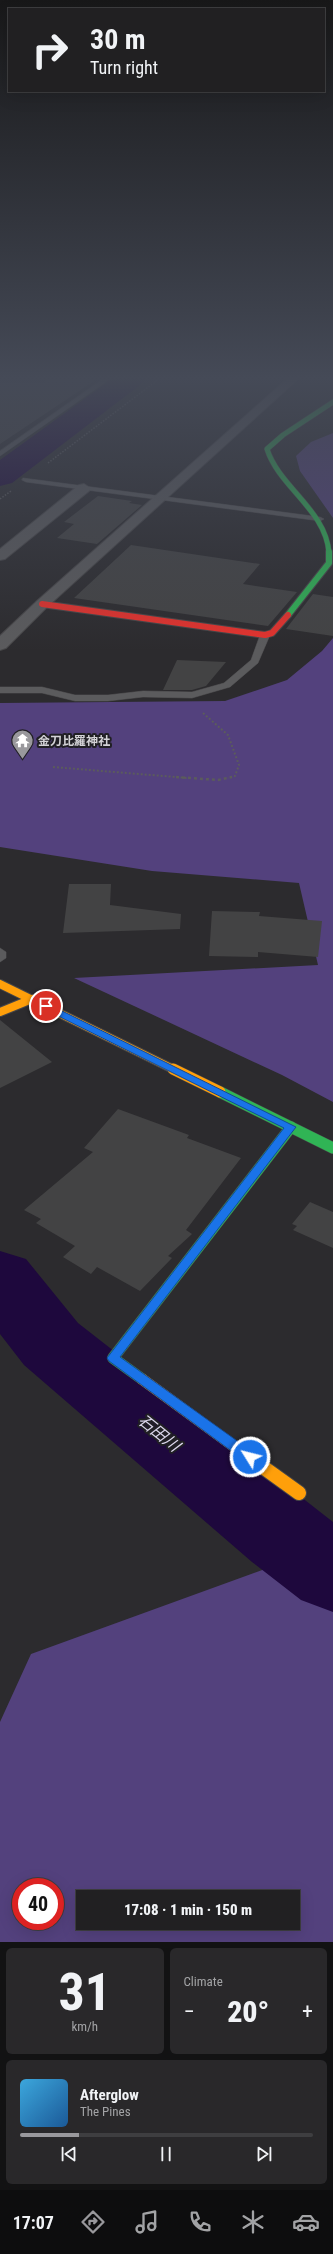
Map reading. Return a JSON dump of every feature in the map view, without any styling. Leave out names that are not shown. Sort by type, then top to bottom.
[{"type":"street","points":[[0,645],[42,604],[191,470]]},
{"type":"street","points":[[42,604],[265,635],[272,633],[325,568],[332,556],[328,530],[300,493],[276,470]]},
{"type":"street","points":[[0,556],[84,488]]},
{"type":"street","points":[[0,984],[333,1148]]},
{"type":"street","points":[[0,1012],[32,999]]},
{"type":"street","points":[[290,1127],[113,1358],[299,1493]]},
{"type":"lane","points":[[26,480],[320,519]]},
{"type":"lane","points":[[0,690],[42,690],[74,698],[108,698],[143,694],[192,695],[227,685],[256,662],[265,635]]},
{"type":"lane","points":[[0,952],[0,958]]},
{"type":"path","points":[[0,499],[40,470]]},
{"type":"path","points":[[53,767],[218,780],[235,776],[238,765],[228,735],[181,694]]},
{"type":"shaded area","points":[[300,470],[333,470],[333,518]]},
{"type":"shaded area","points":[[333,638],[333,1102],[282,1075],[74,978],[318,965],[299,883],[152,871],[0,847],[0,703],[225,701],[287,680],[322,651]]},
{"type":"shaded area","points":[[298,1557],[333,1587],[333,1942],[0,1942],[0,1722],[31,1654]]},
{"type":"building","points":[[98,496],[132,501],[129,503],[142,505],[97,544],[57,538],[74,524],[64,522]]},
{"type":"building","points":[[131,545],[260,564],[243,584],[297,592],[268,626],[74,598]]},
{"type":"building","points":[[313,594],[333,597],[333,636],[286,629]]},
{"type":"building","points":[[177,660],[226,662],[206,686],[192,690],[163,690]]},
{"type":"building","points":[[69,884],[111,884],[110,905],[181,914],[180,929],[63,933]]},
{"type":"building","points":[[212,911],[260,912],[259,916],[322,921],[318,957],[258,952],[258,957],[209,956]]},
{"type":"building","points":[[0,1020],[52,1062],[0,1088]]},
{"type":"building","points":[[118,1109],[189,1135],[187,1138],[241,1158],[186,1230],[192,1234],[168,1256],[172,1258],[140,1291],[97,1267],[91,1274],[63,1257],[75,1246],[36,1223],[41,1219],[24,1210],[93,1152],[84,1148]]},
{"type":"building","points":[[310,1202],[333,1212],[333,1248],[293,1230],[297,1226],[292,1224]]},
{"type":"waterway","name":"石田川","points":[[0,476],[9,470]]},
{"type":"waterway","name":"石田川","points":[[0,1279],[51,1344],[283,1535],[333,1572]]},
{"type":"traffic: fast","points":[[277,470],[318,524],[325,537],[329,550],[329,563],[288,615]]},
{"type":"traffic: fast","points":[[220,1092],[333,1148]]},
{"type":"traffic: fast","points":[[142,1379],[113,1358],[291,1127]]},
{"type":"traffic: slow","points":[[0,984],[220,1092]]},
{"type":"traffic: slow","points":[[0,1012],[32,999]]},
{"type":"traffic: slow","points":[[142,1379],[299,1493]]},
{"type":"traffic: jam","points":[[42,604],[265,635],[272,633],[288,615]]},
{"type":"place","name":"金刀比羅神社","points":[[23,760]]},
{"type":"route","points":[[46,1006],[290,1127],[113,1358],[250,1457]]}]
